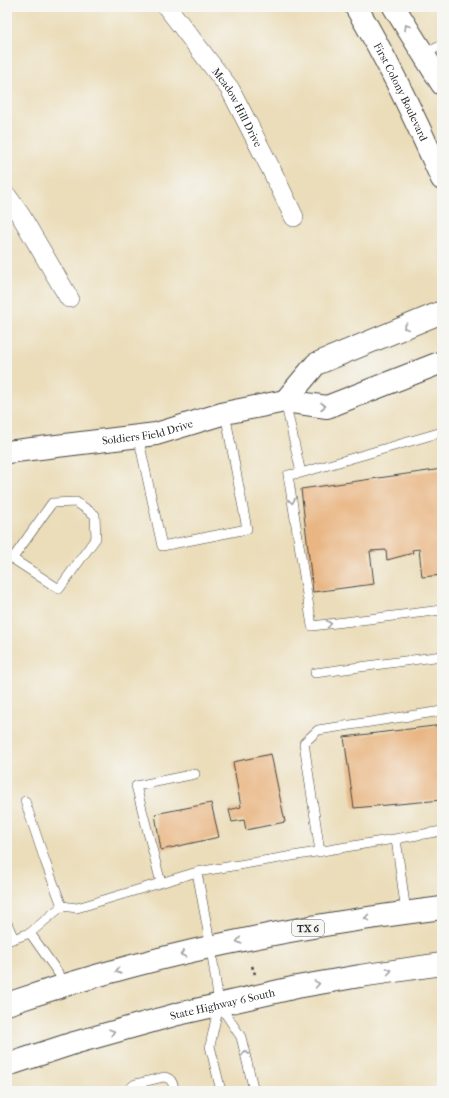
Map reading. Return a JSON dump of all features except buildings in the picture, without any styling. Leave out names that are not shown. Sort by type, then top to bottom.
[{"type":"main road","name":"First Colony Boulevard","points":[[356,7],[374,37],[409,106],[442,179]]},
{"type":"main road","points":[[394,7],[433,49],[442,84]]},
{"type":"main road","points":[[285,401],[316,364],[442,312]]},
{"type":"main road","name":"Soldiers Field Drive","points":[[7,452],[156,434],[225,413],[285,401],[327,408],[442,362]]},
{"type":"main road","name":"TX 6","points":[[7,1004],[67,985],[156,960],[260,937],[406,912],[442,908]]},
{"type":"main road","name":"State Highway 6 South","points":[[7,1065],[74,1043],[219,1004],[297,987],[442,964]]},
{"type":"street","name":"Meadow Hill Drive","points":[[167,7],[230,89],[294,217]]},
{"type":"street","points":[[7,196],[21,216],[70,298]]},
{"type":"lane","points":[[285,401],[301,473]]},
{"type":"lane","points":[[138,436],[162,546],[247,529],[225,413]]},
{"type":"lane","points":[[442,432],[301,473],[288,475],[312,626],[442,610]]},
{"type":"lane","points":[[76,502],[95,515],[96,538],[60,589],[10,557],[52,503],[76,502]]},
{"type":"lane","points":[[314,673],[442,656]]},
{"type":"lane","points":[[320,852],[304,743],[318,730],[442,711]]},
{"type":"lane","points":[[161,883],[136,786],[195,774]]},
{"type":"lane","points":[[25,801],[62,906]]},
{"type":"lane","points":[[7,923],[10,940],[30,933],[62,906],[77,908],[197,872],[442,831]]},
{"type":"lane","points":[[396,839],[406,912]]},
{"type":"lane","points":[[197,872],[211,948],[219,1004],[210,1046],[221,1091]]},
{"type":"lane","points":[[30,933],[67,985]]},
{"type":"lane","points":[[219,1004],[241,1037],[254,1091]]},
{"type":"lane","points":[[127,1091],[135,1084],[168,1077],[172,1080],[175,1091]]},
{"type":"path","points":[[252,966],[255,974]]}]
